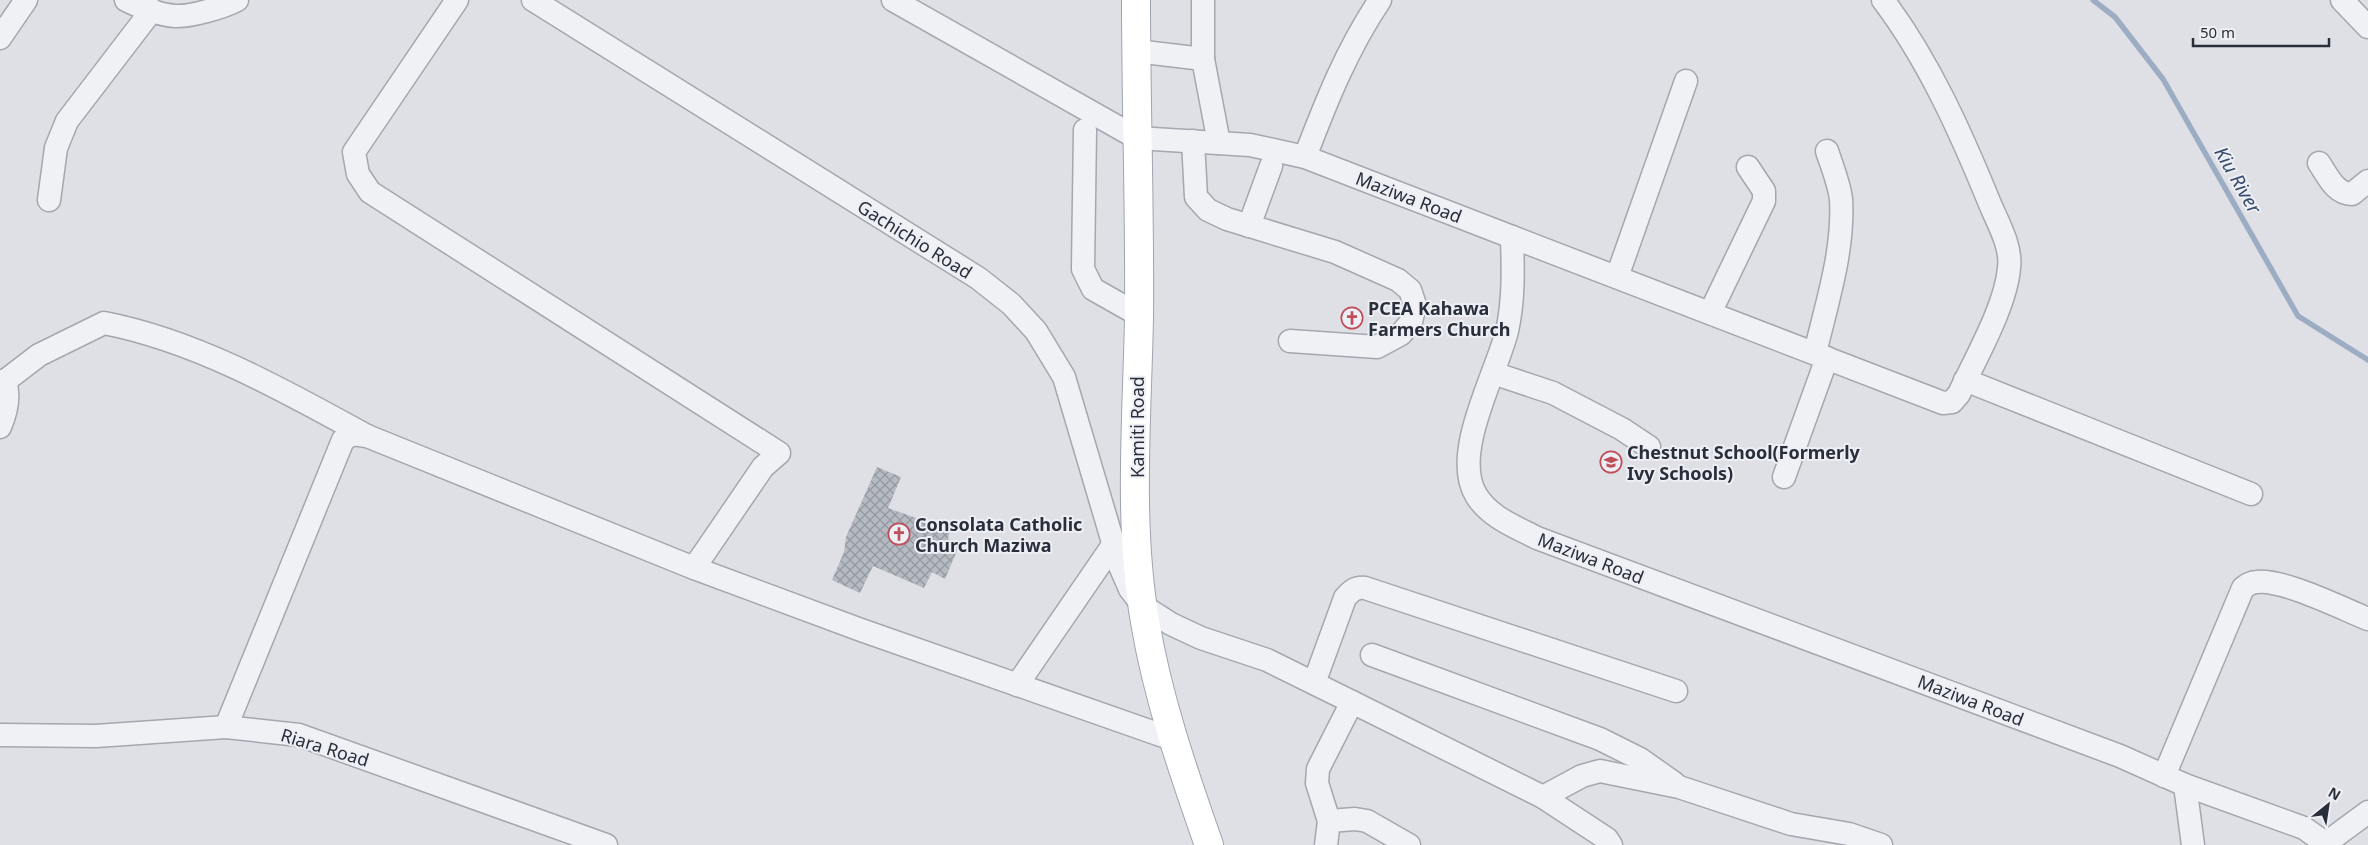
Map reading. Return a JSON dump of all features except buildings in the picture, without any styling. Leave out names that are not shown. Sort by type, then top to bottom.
[{"type":"main road","name":"Kamiti Road","points":[[1136,0],[1139,315],[1137,557],[1143,606],[1160,696],[1172,739],[1209,845]]},
{"type":"street","points":[[0,38],[26,0]]},
{"type":"street","points":[[126,0],[152,10],[176,16],[226,6],[237,0]]},
{"type":"street","points":[[457,0],[354,152],[358,174],[370,192],[779,453],[763,467],[694,568]]},
{"type":"street","name":"Gachichio Road","points":[[533,0],[970,273],[1011,304],[1036,331],[1064,377],[1113,545],[1130,589],[1143,606]]},
{"type":"street","points":[[893,0],[1137,138]]},
{"type":"street","points":[[1203,0],[1203,59],[1219,143]]},
{"type":"street","points":[[1305,157],[1344,62],[1380,0]]},
{"type":"street","points":[[1512,237],[1943,403],[1952,402],[1965,380],[1999,305],[2008,277],[2008,253],[1969,154],[1939,92],[1907,33],[1882,0]]},
{"type":"street","points":[[2342,0],[2368,27]]},
{"type":"street","points":[[49,200],[56,148],[67,121],[152,10]]},
{"type":"street","points":[[1136,51],[1203,59]]},
{"type":"street","points":[[1617,277],[1686,81]]},
{"type":"street","points":[[1085,130],[1082,269],[1093,288],[1139,315]]},
{"type":"street","name":"Maziwa Road","points":[[1137,138],[1250,145],[1305,157],[1512,237],[1512,302],[1506,332],[1470,444],[1469,474],[1476,495],[1494,516],[1537,538],[2120,756],[2185,785],[2304,828],[2327,844]]},
{"type":"street","points":[[1193,141],[1196,197],[1208,210],[1227,219],[1336,252],[1398,280],[1410,290],[1416,305],[1411,322],[1401,334],[1377,347],[1290,341]]},
{"type":"street","points":[[1784,477],[1821,355],[1837,263],[1841,232],[1840,197],[1827,151]]},
{"type":"street","points":[[2319,163],[2337,190],[2344,194],[2352,194],[2368,181]]},
{"type":"street","points":[[1249,226],[1271,166]]},
{"type":"street","points":[[1710,313],[1764,201],[1764,191],[1748,167]]},
{"type":"street","points":[[0,427],[6,412],[8,390],[3,381],[39,354],[104,323],[189,347],[306,402],[367,436],[694,568],[1172,739]]},
{"type":"street","points":[[1493,373],[1552,393],[1622,429],[1649,447]]},
{"type":"street","points":[[1965,380],[2251,494]]},
{"type":"street","points":[[226,727],[343,440],[352,434],[367,436]]},
{"type":"street","points":[[1017,685],[1113,545]]},
{"type":"street","points":[[2164,776],[2243,588],[2249,584],[2267,582],[2287,587],[2368,619]]},
{"type":"street","points":[[1314,683],[1345,598],[1350,591],[1365,588],[1676,690]]},
{"type":"street","points":[[1143,606],[1171,624],[1201,638],[1248,652],[1314,683],[1543,797],[1612,843]]},
{"type":"street","points":[[1372,655],[1600,739],[1658,770],[1679,787]]},
{"type":"street","points":[[1326,845],[1329,821],[1317,783],[1318,769],[1352,702]]},
{"type":"street","name":"Riara Road","points":[[0,735],[96,736],[226,727],[299,735],[606,845]]},
{"type":"street","points":[[1543,797],[1575,779],[1600,771],[1679,787],[1791,824],[1849,834],[1881,845]]},
{"type":"street","points":[[2185,785],[2193,845]]},
{"type":"street","points":[[2327,844],[2368,812]]},
{"type":"street","points":[[1329,821],[1355,819],[1367,821],[1409,845]]},
{"type":"waterway","name":"Kiu River","points":[[2093,0],[2115,17],[2163,79],[2298,316],[2368,360]]},
{"type":"place","name":"PCEA Kahawa Farmers Church","points":[[1352,318]]},
{"type":"place","name":"Chestnut School(Formerly Ivy Schools)","points":[[1611,462]]},
{"type":"place","name":"Consolata Catholic Church Maziwa","points":[[899,534]]}]
